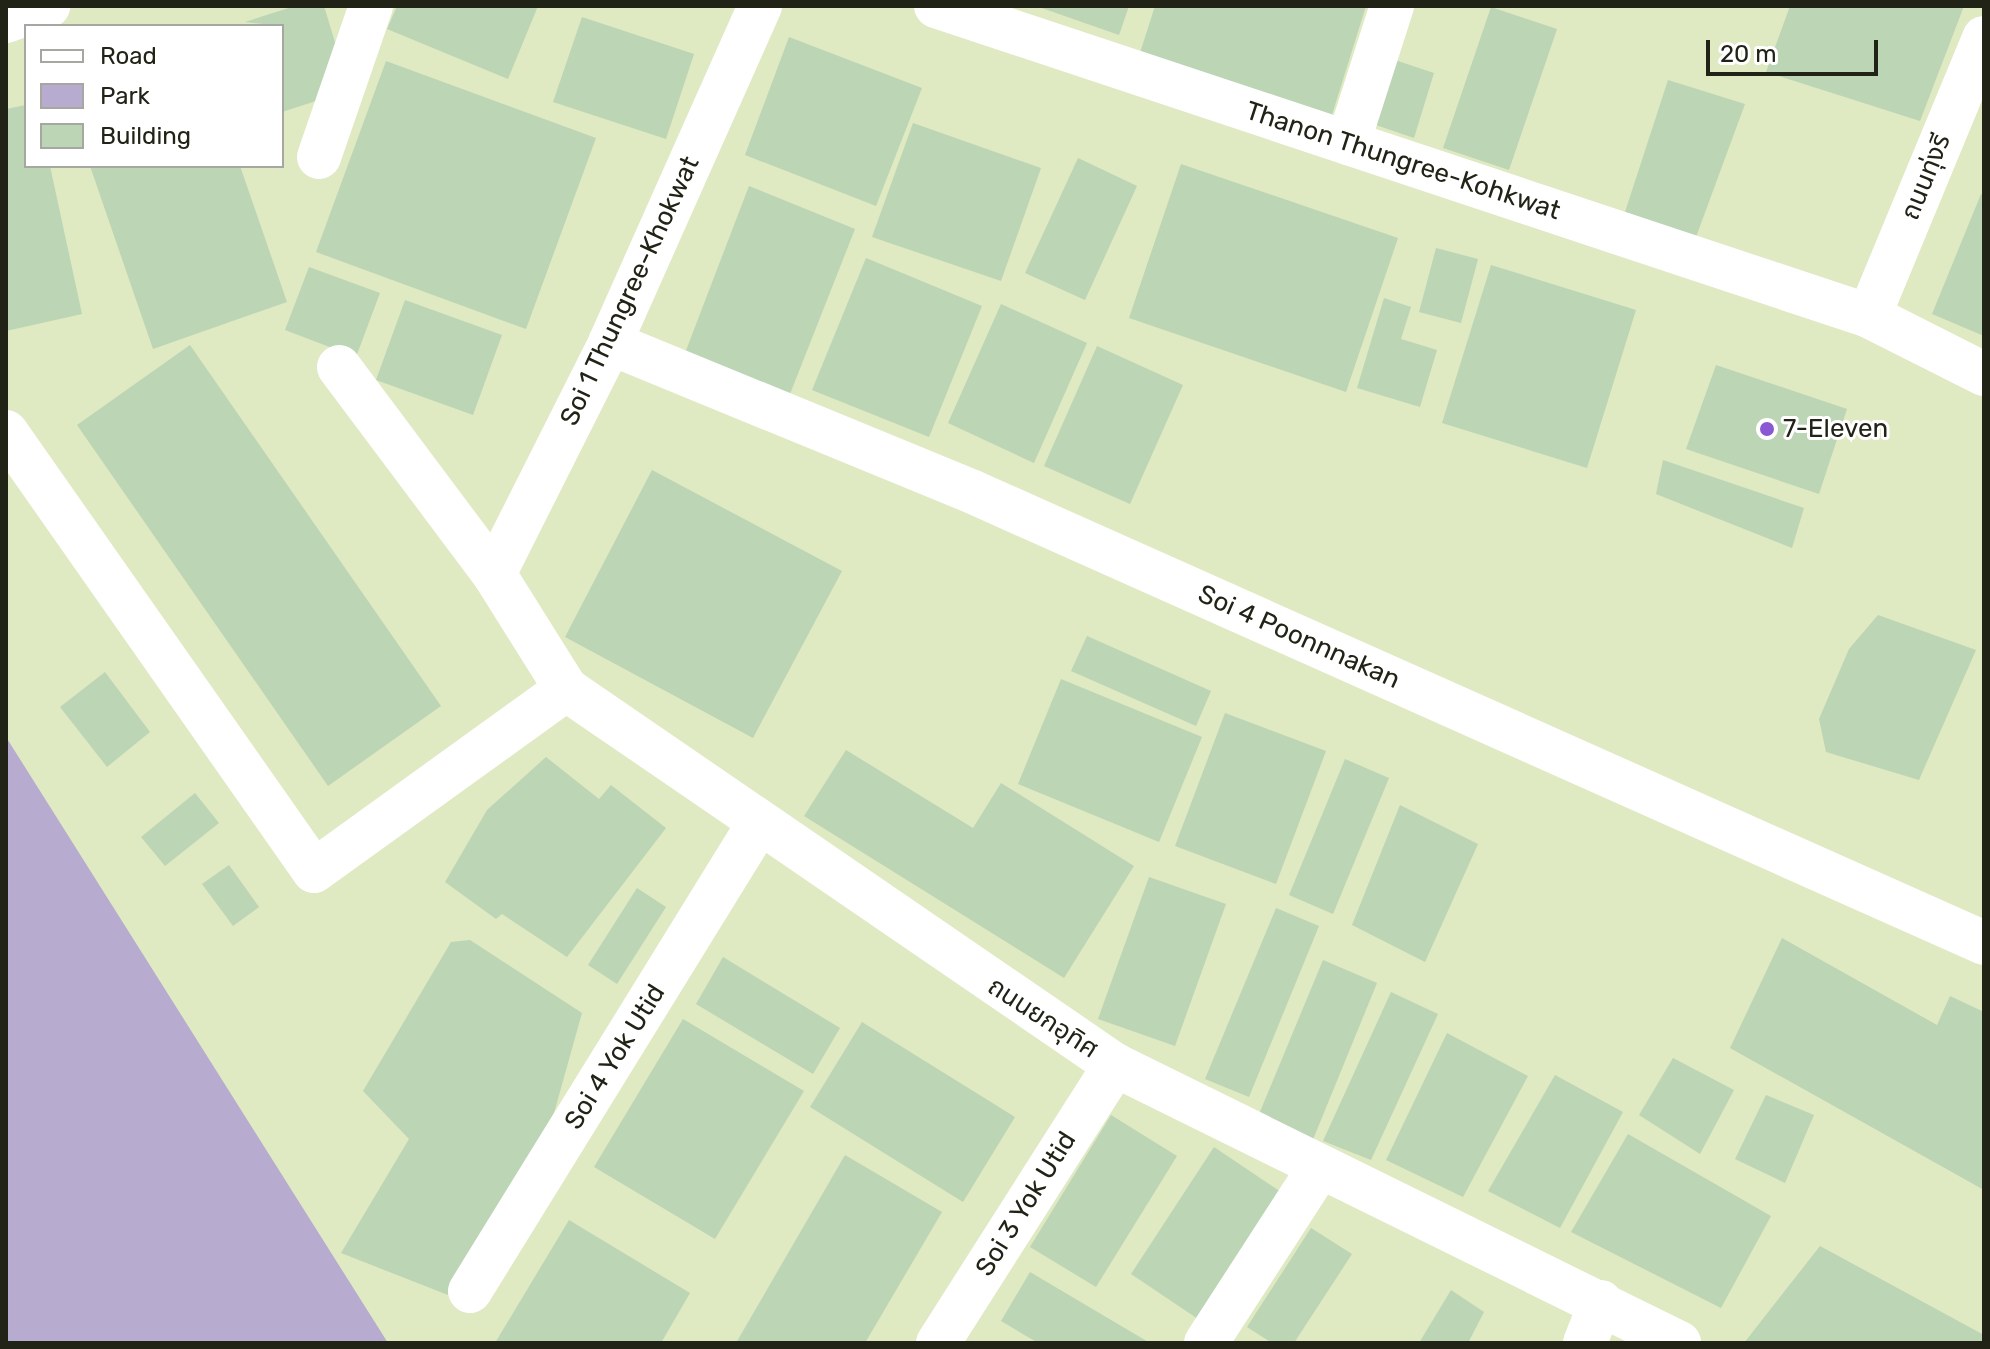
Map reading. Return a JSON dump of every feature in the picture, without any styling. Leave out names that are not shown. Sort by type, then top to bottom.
[{"type":"street","points":[[6,21],[48,6]]},
{"type":"street","points":[[319,157],[371,6]]},
{"type":"street","name":"Soi 1 Thungree-Khokwat","points":[[494,574],[610,343],[760,6]]},
{"type":"street","name":"Thanon Thungree-Kohkwat","points":[[936,6],[1869,316],[1984,374]]},
{"type":"street","points":[[1348,143],[1392,6]]},
{"type":"street","name":"ถนนทุ่งรี","points":[[1869,316],[1984,38]]},
{"type":"street","name":"Soi 4 Poonnnakan","points":[[610,343],[973,492],[1984,943]]},
{"type":"street","name":"ถนนยกอุทิศ","points":[[339,367],[494,574],[566,689],[1115,1065],[1679,1343]]},
{"type":"street","points":[[6,432],[314,871],[566,689]]},
{"type":"street","name":"Soi 4 Yok Utid","points":[[470,1291],[759,823]]},
{"type":"street","name":"Soi 3 Yok Utid","points":[[938,1343],[1115,1065]]},
{"type":"street","points":[[1206,1343],[1319,1168]]},
{"type":"street","points":[[1585,1343],[1601,1302]]},
{"type":"green space","points":[[6,737],[306,1213],[388,1343],[6,1343]]},
{"type":"building","points":[[295,6],[324,6],[337,49],[325,98],[284,111],[284,24],[245,22]]},
{"type":"building","points":[[397,6],[538,6],[508,79],[387,29]]},
{"type":"building","points":[[1036,6],[1129,6],[1119,35]]},
{"type":"building","points":[[1155,6],[1366,6],[1331,118],[1138,59]]},
{"type":"building","points":[[1790,6],[1964,6],[1920,121],[1766,72]]},
{"type":"building","points":[[1491,7],[1557,29],[1509,170],[1443,148]]},
{"type":"building","points":[[582,17],[694,54],[666,139],[553,102]]},
{"type":"building","points":[[789,37],[922,88],[876,206],[745,155]]},
{"type":"building","points":[[1395,60],[1434,73],[1414,138],[1373,124]]},
{"type":"building","points":[[386,61],[596,138],[526,329],[316,252]]},
{"type":"building","points":[[1668,80],[1745,104],[1696,237],[1625,212]]},
{"type":"building","points":[[24,105],[24,168],[50,168],[82,314],[6,331],[6,109]]},
{"type":"building","points":[[913,123],[1041,168],[1001,281],[872,237]]},
{"type":"building","points":[[1078,158],[1137,186],[1085,300],[1025,273]]},
{"type":"building","points":[[1181,164],[1398,238],[1346,392],[1129,318]]},
{"type":"building","points":[[91,168],[241,168],[287,302],[153,349]]},
{"type":"building","points":[[749,186],[855,229],[790,394],[685,353]]},
{"type":"building","points":[[1981,194],[1984,195],[1984,336],[1932,314]]},
{"type":"building","points":[[1436,248],[1478,259],[1461,323],[1419,312]]},
{"type":"building","points":[[866,258],[982,306],[929,437],[812,390]]},
{"type":"building","points":[[1491,265],[1636,310],[1587,468],[1442,423]]},
{"type":"building","points":[[309,267],[380,293],[356,357],[285,330]]},
{"type":"building","points":[[1384,298],[1411,307],[1401,339],[1437,350],[1420,407],[1357,388]]},
{"type":"building","points":[[405,300],[502,335],[473,415],[376,380]]},
{"type":"building","points":[[1001,304],[1087,343],[1034,463],[948,423]]},
{"type":"building","points":[[190,345],[441,706],[328,786],[77,425]]},
{"type":"building","points":[[1097,346],[1183,385],[1130,504],[1044,466]]},
{"type":"building","name":"7-Eleven","points":[[1716,365],[1847,409],[1819,494],[1686,449]]},
{"type":"building","points":[[1663,460],[1804,508],[1792,548],[1656,494]]},
{"type":"building","points":[[652,470],[842,571],[753,738],[565,637]]},
{"type":"building","points":[[1878,615],[1976,650],[1919,780],[1826,752],[1819,719],[1849,649]]},
{"type":"building","points":[[1087,636],[1211,691],[1196,726],[1071,671]]},
{"type":"building","points":[[105,672],[150,732],[107,767],[60,707]]},
{"type":"building","points":[[1061,679],[1202,737],[1159,842],[1018,784]]},
{"type":"building","points":[[1225,713],[1326,751],[1276,884],[1175,846]]},
{"type":"building","points":[[846,750],[973,828],[1001,783],[1134,866],[1064,978],[804,816]]},
{"type":"building","points":[[546,757],[599,799],[611,785],[666,828],[567,957],[502,914],[496,919],[445,882],[487,810]]},
{"type":"building","points":[[1345,759],[1389,778],[1333,914],[1289,895]]},
{"type":"building","points":[[195,793],[219,823],[165,866],[141,837]]},
{"type":"building","points":[[1400,805],[1478,844],[1425,962],[1352,925]]},
{"type":"building","points":[[229,865],[259,907],[233,926],[202,884]]},
{"type":"building","points":[[1149,877],[1226,904],[1175,1046],[1098,1019]]},
{"type":"building","points":[[637,888],[666,907],[617,984],[588,965]]},
{"type":"building","points":[[1276,908],[1319,926],[1249,1097],[1205,1079]]},
{"type":"building","points":[[1782,938],[1937,1025],[1950,996],[1984,1012],[1984,1190],[1730,1048]]},
{"type":"building","points":[[470,940],[582,1013],[554,1113],[448,1295],[341,1253],[409,1139],[363,1091],[451,942]]},
{"type":"building","points":[[723,957],[840,1028],[813,1074],[696,1004]]},
{"type":"building","points":[[1323,960],[1377,983],[1312,1142],[1257,1119]]},
{"type":"building","points":[[1391,992],[1438,1014],[1371,1160],[1323,1141]]},
{"type":"building","points":[[683,1019],[804,1091],[715,1239],[594,1167]]},
{"type":"building","points":[[862,1022],[1015,1117],[963,1202],[810,1107]]},
{"type":"building","points":[[1447,1033],[1528,1076],[1463,1197],[1386,1160]]},
{"type":"building","points":[[1673,1058],[1734,1090],[1700,1154],[1639,1115]]},
{"type":"building","points":[[1555,1075],[1623,1112],[1560,1228],[1488,1191]]},
{"type":"building","points":[[1766,1095],[1814,1115],[1785,1183],[1735,1159]]},
{"type":"building","points":[[1111,1115],[1177,1156],[1096,1287],[1030,1247]]},
{"type":"building","points":[[1628,1134],[1771,1216],[1721,1308],[1571,1232]]},
{"type":"building","points":[[1214,1147],[1281,1192],[1198,1319],[1131,1274]]},
{"type":"building","points":[[845,1155],[942,1212],[865,1343],[736,1343]]},
{"type":"building","points":[[569,1220],[690,1293],[661,1343],[495,1343]]},
{"type":"building","points":[[1311,1228],[1352,1254],[1294,1343],[1272,1343],[1247,1327]]},
{"type":"building","points":[[1820,1246],[1984,1335],[1984,1343],[1744,1343]]},
{"type":"building","points":[[1030,1272],[1150,1343],[1038,1343],[1001,1321]]},
{"type":"building","points":[[1451,1290],[1484,1312],[1468,1343],[1419,1343]]},
{"type":"place","name":"7-Eleven","points":[[1767,429]]}]
